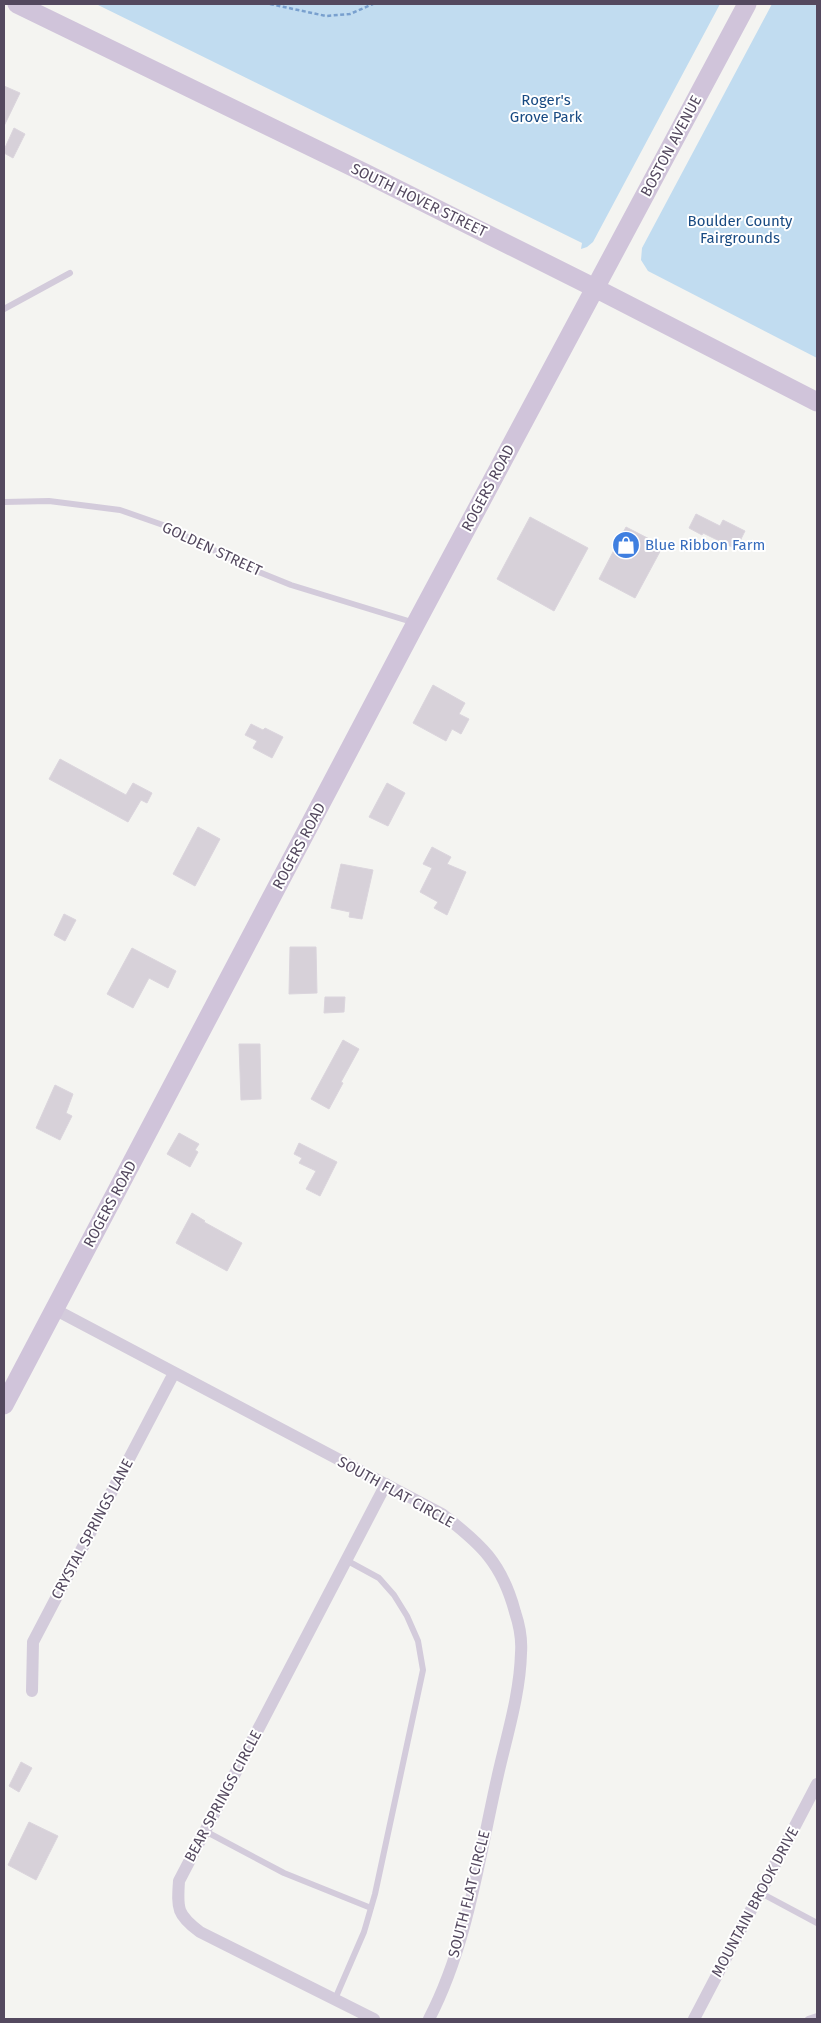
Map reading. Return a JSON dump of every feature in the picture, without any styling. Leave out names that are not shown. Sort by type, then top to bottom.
[{"type":"street","name":"SOUTH HOVER STREET","points":[[17,4],[339,160],[817,402]]},
{"type":"street","name":"BOSTON AVENUE","points":[[595,288],[747,4]]},
{"type":"street","name":"ROGERS ROAD","points":[[4,1405],[416,623],[595,288]]},
{"type":"street","name":"SOUTH FLAT CIRCLE","points":[[54,1310],[442,1514],[474,1538],[500,1570],[515,1612],[522,1652],[516,1691],[473,1889],[457,1950],[437,2004],[429,2019]]},
{"type":"street","name":"CRYSTAL SPRINGS LANE","points":[[32,1691],[33,1642],[174,1373]]},
{"type":"street","name":"BEAR SPRINGS CIRCLE","points":[[374,2019],[200,1932],[186,1921],[177,1905],[178,1881],[386,1484]]},
{"type":"street","name":"MOUNTAIN BROOK DRIVE","points":[[694,2019],[817,1784]]},
{"type":"lane","points":[[4,309],[70,273]]},
{"type":"lane","name":"GOLDEN STREET","points":[[4,502],[25,500],[58,502],[128,513],[163,526],[245,566],[291,585],[416,623]]},
{"type":"lane","points":[[335,2000],[352,1964],[371,1908],[404,1764],[423,1670],[418,1642],[407,1616],[394,1595],[379,1578],[346,1560]]},
{"type":"lane","points":[[205,1831],[284,1873],[371,1908]]},
{"type":"lane","points":[[759,1892],[817,1923]]},
{"type":"lane","points":[[808,2019],[817,2016]]},
{"type":"path","points":[[270,4],[326,16],[350,14],[374,4]]},
{"type":"green space","name":"Roger's Grove Park","points":[[96,4],[720,4],[593,242],[581,249],[582,243]]},
{"type":"green space","name":"Boulder County Fairgrounds","points":[[772,4],[817,4],[817,358],[648,271],[641,260],[642,248]]},
{"type":"building","points":[[4,86],[20,93],[4,126]]},
{"type":"building","points":[[14,128],[25,134],[13,158],[4,153],[4,150]]},
{"type":"building","points":[[696,514],[720,526],[723,520],[745,531],[736,549],[689,528]]},
{"type":"building","points":[[530,517],[588,548],[554,611],[497,579]]},
{"type":"building","points":[[626,527],[663,546],[635,598],[599,579]]},
{"type":"building","points":[[433,685],[465,703],[459,714],[469,719],[461,734],[452,729],[446,741],[413,723]]},
{"type":"building","points":[[251,724],[263,730],[265,728],[283,737],[272,758],[253,748],[257,741],[245,735]]},
{"type":"building","points":[[60,759],[126,795],[133,783],[152,793],[147,803],[141,800],[128,822],[49,779]]},
{"type":"building","points":[[387,783],[405,793],[388,826],[369,817]]},
{"type":"building","points":[[198,827],[220,839],[195,886],[173,874]]},
{"type":"building","points":[[432,847],[451,857],[447,864],[466,872],[447,915],[434,908],[438,902],[420,892],[432,868],[423,864]]},
{"type":"building","points":[[341,864],[373,870],[362,919],[349,917],[350,912],[331,908]]},
{"type":"building","points":[[64,914],[76,920],[65,941],[54,935]]},
{"type":"building","points":[[290,947],[316,947],[317,993],[289,994]]},
{"type":"building","points":[[132,948],[176,971],[168,988],[149,978],[133,1008],[107,994]]},
{"type":"building","points":[[325,997],[345,997],[344,1012],[324,1013]]},
{"type":"building","points":[[343,1040],[359,1049],[329,1109],[311,1099]]},
{"type":"building","points":[[239,1044],[260,1044],[261,1099],[241,1100]]},
{"type":"building","points":[[55,1085],[73,1094],[66,1113],[72,1116],[60,1140],[36,1128]]},
{"type":"building","points":[[179,1133],[199,1144],[195,1150],[198,1152],[190,1167],[167,1154]]},
{"type":"building","points":[[299,1143],[337,1162],[320,1196],[306,1189],[316,1171],[299,1163],[302,1158],[294,1154]]},
{"type":"building","points":[[192,1213],[204,1222],[242,1243],[227,1271],[176,1243]]},
{"type":"building","points":[[21,1762],[32,1768],[19,1792],[9,1786]]},
{"type":"building","points":[[29,1822],[58,1836],[36,1880],[8,1865]]},
{"type":"place","name":"Blue Ribbon Farm","points":[[626,545]]}]
